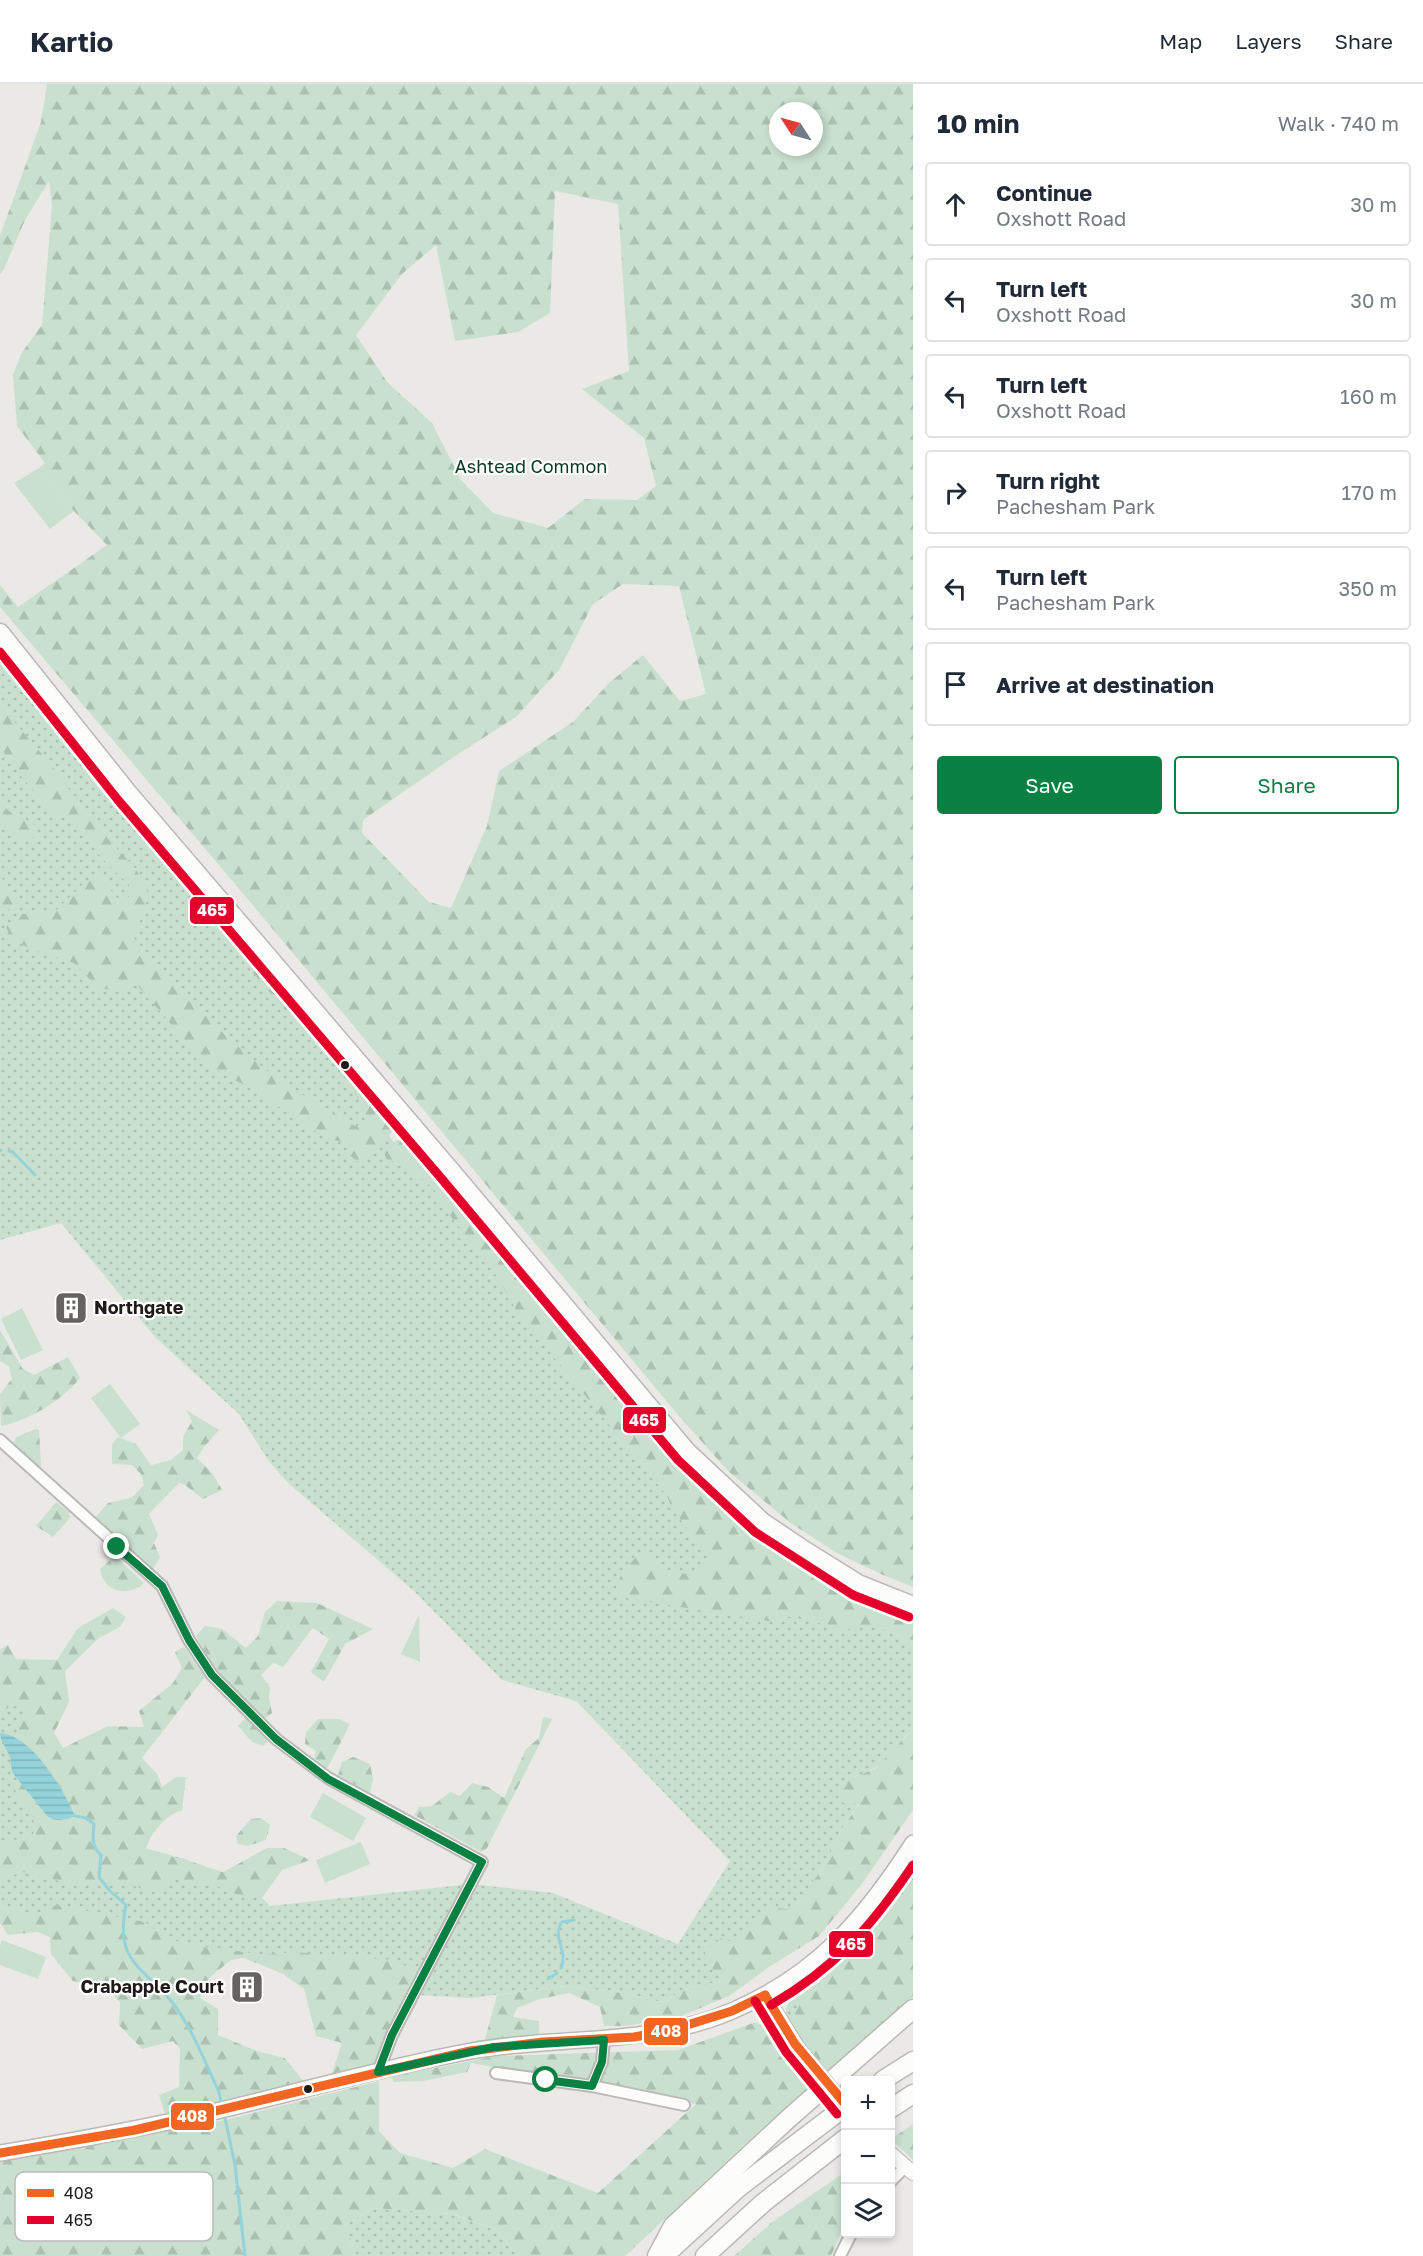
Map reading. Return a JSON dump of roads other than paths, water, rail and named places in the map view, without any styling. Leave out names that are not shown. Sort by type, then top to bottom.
[{"type":"highway","points":[[0,633],[127,792],[687,1452],[762,1522],[858,1584],[913,1606]]},
{"type":"highway","points":[[657,2256],[673,2226],[788,2119],[913,2009]]},
{"type":"highway","points":[[889,2076],[913,2061]]},
{"type":"highway","points":[[895,2106],[913,2094]]},
{"type":"highway","points":[[664,2256],[738,2188],[841,2110]]},
{"type":"highway","points":[[705,2256],[763,2203],[841,2142]]},
{"type":"main road","points":[[0,2153],[135,2130],[494,2047],[604,2040],[668,2031],[697,2024],[765,1995],[807,1969],[848,1932],[887,1884],[913,1844]]},
{"type":"main road","points":[[765,1995],[798,2048],[841,2100]]},
{"type":"main road","points":[[895,2157],[909,2170]]},
{"type":"street","points":[[0,1440],[162,1586],[189,1640],[212,1675],[276,1739],[328,1779],[482,1862],[392,2035],[378,2072]]},
{"type":"street","points":[[592,2086],[602,2062],[604,2040]]},
{"type":"street","points":[[496,2073],[592,2086],[684,2105]]},
{"type":"street","points":[[895,2179],[909,2170]]},
{"type":"street","points":[[840,2256],[849,2238]]},
{"type":"water","points":[[0,1733],[12,1736],[35,1753],[63,1792],[75,1816],[57,1820],[48,1817],[12,1772],[10,1757]]},
{"type":"waterway","points":[[9,1151],[13,1152],[35,1175]]},
{"type":"waterway","points":[[75,1816],[86,1818],[94,1824],[94,1845],[101,1855],[99,1877],[109,1890],[126,1905],[123,1924],[124,1940],[128,1952],[134,1962],[172,2002],[186,2023],[219,2092],[221,2101]]},
{"type":"waterway","points":[[561,1968],[563,1955],[559,1928],[562,1922],[574,1920]]},
{"type":"waterway","points":[[548,1979],[557,1973]]},
{"type":"waterway","points":[[225,2118],[235,2165],[245,2256]]},
{"type":"place","name":"Northgate","points":[[71,1308]]},
{"type":"place","name":"Crabapple Court","points":[[247,1987]]},
{"type":"park label","name":"Ashtead Common","points":[[531,467]]}]
